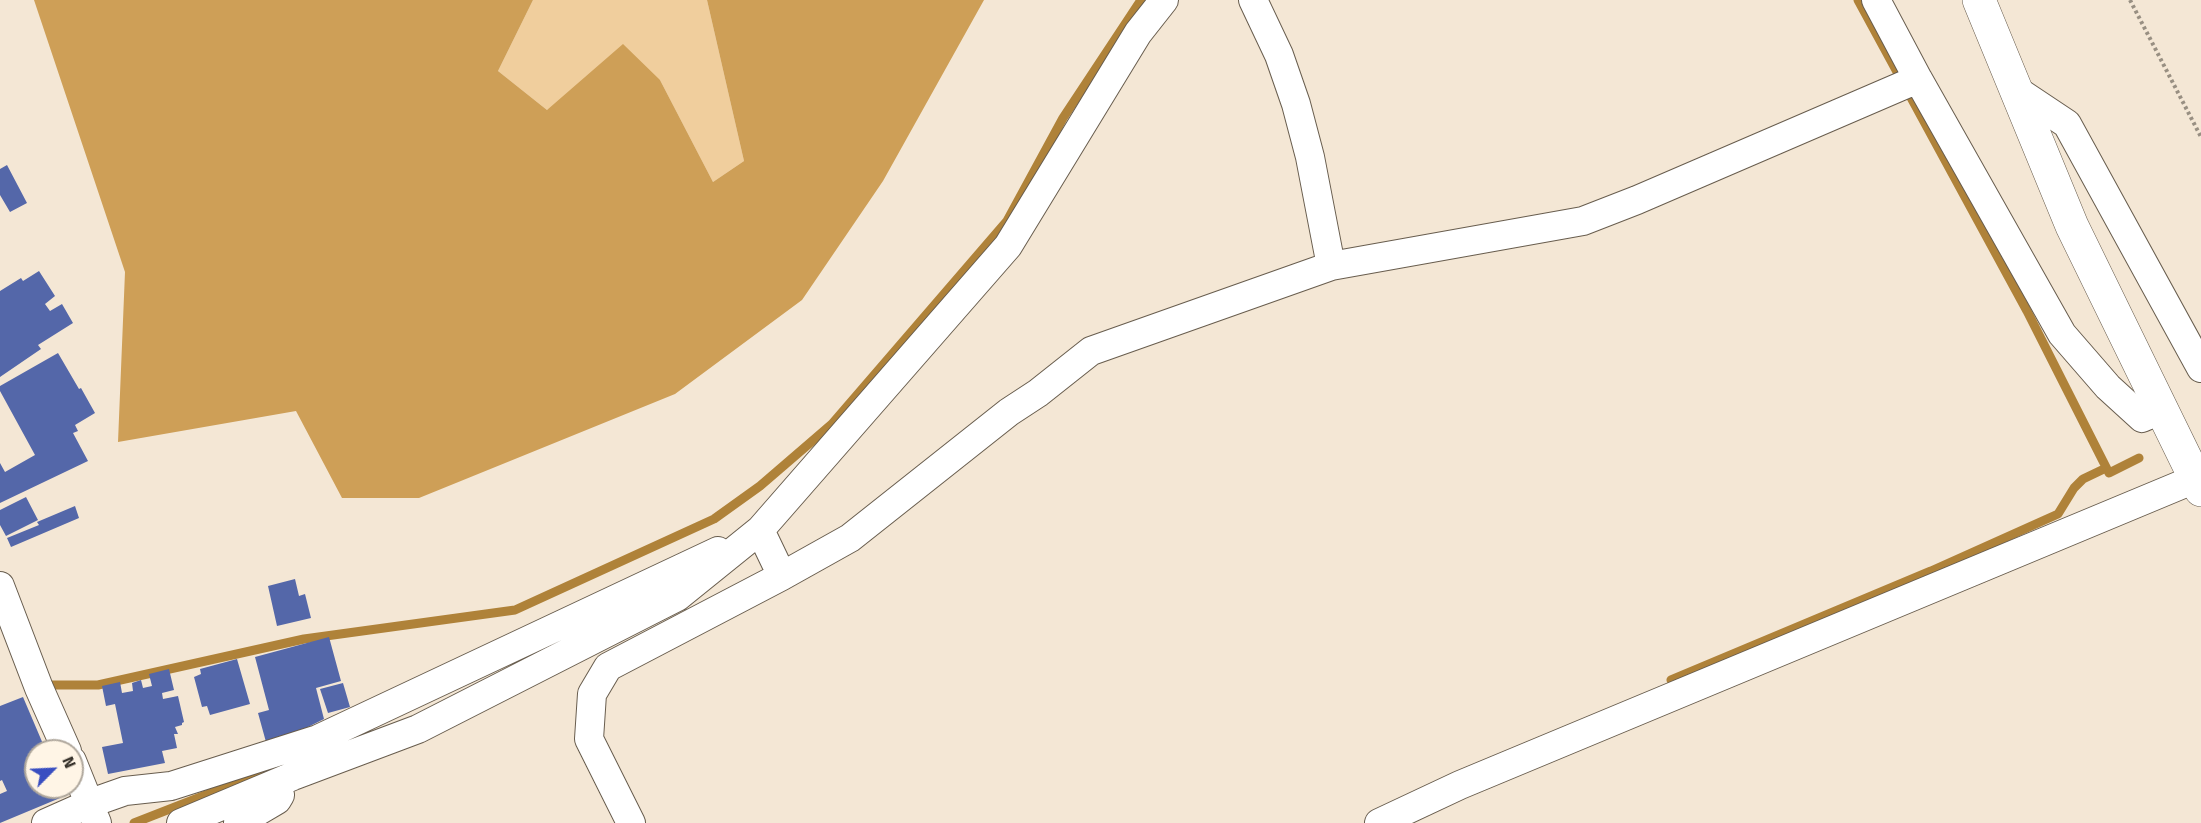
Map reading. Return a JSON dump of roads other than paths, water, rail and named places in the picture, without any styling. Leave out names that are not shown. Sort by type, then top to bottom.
[{"type":"street","points":[[181,823],[293,776],[418,729],[677,597],[760,530],[1008,246],[1138,33],[1164,0]]},
{"type":"street","points":[[1253,0],[1279,55],[1296,104],[1310,157],[1331,266]]},
{"type":"street","points":[[1876,0],[1908,83],[2062,334],[2108,387],[2142,418],[2163,409]]},
{"type":"street","points":[[1379,823],[1471,781],[2198,484],[2072,226],[1979,0]]},
{"type":"street","points":[[631,823],[589,739],[592,694],[608,667],[850,538],[1009,412],[1038,393],[1091,351],[1331,266],[1583,221],[1908,83]]},
{"type":"street","points":[[2016,90],[2067,124],[2201,368]]},
{"type":"street","points":[[760,530],[782,576]]},
{"type":"street","points":[[46,823],[94,813],[125,791],[171,786],[318,739],[760,530]]},
{"type":"street","points":[[1,593],[39,688],[62,739]]},
{"type":"street","points":[[237,823],[277,800],[293,776]]},
{"type":"street","points":[[84,789],[94,813]]},
{"type":"waterway","points":[[51,685],[98,685],[304,639],[515,610],[714,519],[760,486],[832,424],[1007,221],[1063,118],[1141,0]]},
{"type":"waterway","points":[[1858,0],[2027,311],[2109,473],[2139,458]]},
{"type":"waterway","points":[[1671,680],[1931,571],[2058,514],[2074,488],[2083,479],[2106,468]]},
{"type":"waterway","points":[[134,823],[280,766]]}]
